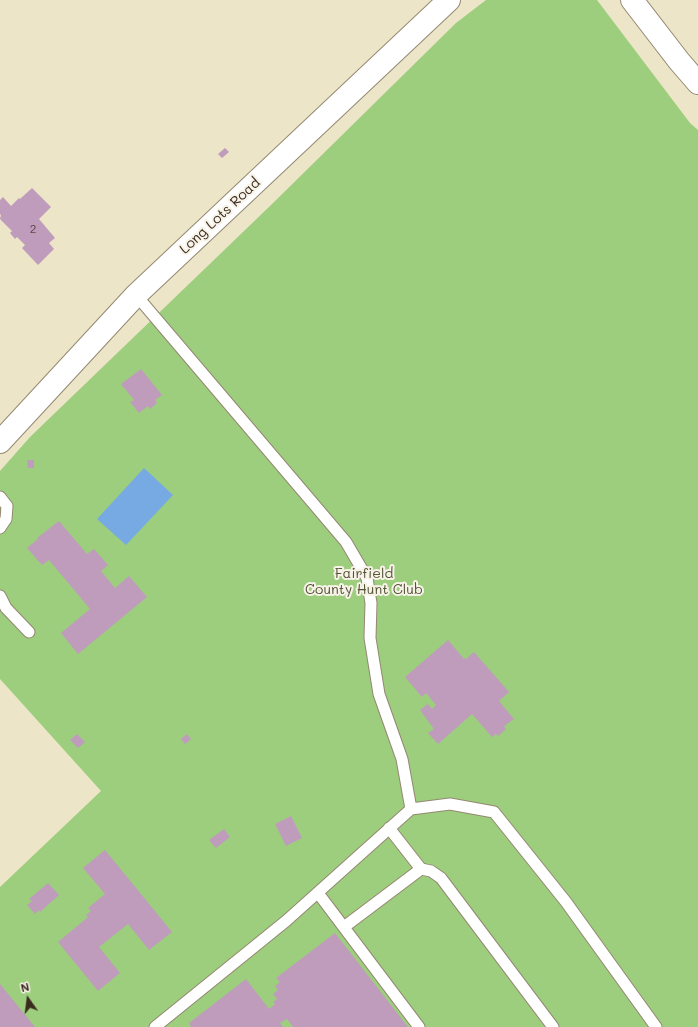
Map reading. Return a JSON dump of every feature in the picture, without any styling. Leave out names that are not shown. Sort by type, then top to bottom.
[{"type":"main road","name":"Long Lots Road","points":[[3,432],[136,295],[449,0]]},
{"type":"main road","points":[[633,0],[679,61],[698,83]]},
{"type":"lane","points":[[136,295],[346,542],[367,578],[371,603],[370,638],[379,694],[402,759],[411,809]]},
{"type":"lane","points":[[0,497],[7,506],[6,519],[0,528]]},
{"type":"lane","points":[[0,596],[6,608],[29,632]]},
{"type":"lane","points":[[155,1027],[286,921],[411,809],[450,804],[494,812],[566,902],[655,1027]]},
{"type":"lane","points":[[389,828],[421,869],[431,871],[441,878],[553,1027]]},
{"type":"lane","points":[[344,927],[421,869]]},
{"type":"lane","points":[[318,893],[419,1027]]},
{"type":"green space","name":"Fairfield County Hunt Club","points":[[486,0],[597,0],[690,123],[698,130],[698,1027],[0,1027],[0,887],[101,791],[0,679],[0,471],[30,437],[271,205],[456,23]]},
{"type":"water","points":[[144,468],[173,495],[126,545],[97,519]]},
{"type":"building","points":[[225,148],[229,152],[222,158],[218,154]]},
{"type":"building","points":[[32,188],[51,207],[39,219],[55,238],[49,243],[54,249],[38,265],[22,248],[25,245],[17,237],[15,239],[10,233],[12,231],[0,219],[0,200],[3,197],[11,206]]},
{"type":"building","points":[[141,369],[162,395],[155,400],[157,403],[150,409],[148,406],[139,413],[130,402],[134,400],[121,384]]},
{"type":"building","points":[[27,460],[34,460],[34,468],[28,468]]},
{"type":"building","points":[[59,521],[87,554],[94,549],[108,565],[101,571],[115,588],[129,576],[147,597],[78,654],[61,633],[90,609],[49,560],[42,565],[27,548]]},
{"type":"building","points":[[448,640],[464,659],[474,652],[509,692],[499,701],[514,719],[504,726],[506,729],[498,736],[496,734],[492,737],[472,714],[438,744],[428,733],[434,729],[420,710],[428,704],[432,709],[436,705],[426,693],[422,697],[405,677]]},
{"type":"building","points":[[77,734],[85,742],[78,748],[70,740]]},
{"type":"building","points":[[187,734],[191,739],[185,744],[181,739]]},
{"type":"building","points":[[291,816],[302,838],[286,846],[275,824]]},
{"type":"building","points":[[224,829],[230,837],[216,848],[209,840]]},
{"type":"building","points":[[105,850],[172,932],[149,950],[128,924],[99,947],[120,973],[98,991],[58,942],[88,917],[86,915],[91,911],[88,908],[105,894],[83,868]]},
{"type":"building","points":[[48,883],[59,895],[40,912],[39,910],[35,914],[27,905],[32,901],[29,899]]},
{"type":"building","points":[[335,933],[408,1027],[293,1027],[287,1019],[280,1023],[283,1027],[191,1027],[189,1023],[246,979],[269,1009],[275,1004],[273,1002],[277,999],[273,994],[278,990],[275,986],[280,982],[276,978]]},
{"type":"building","points":[[0,984],[35,1027],[0,1027]]}]
